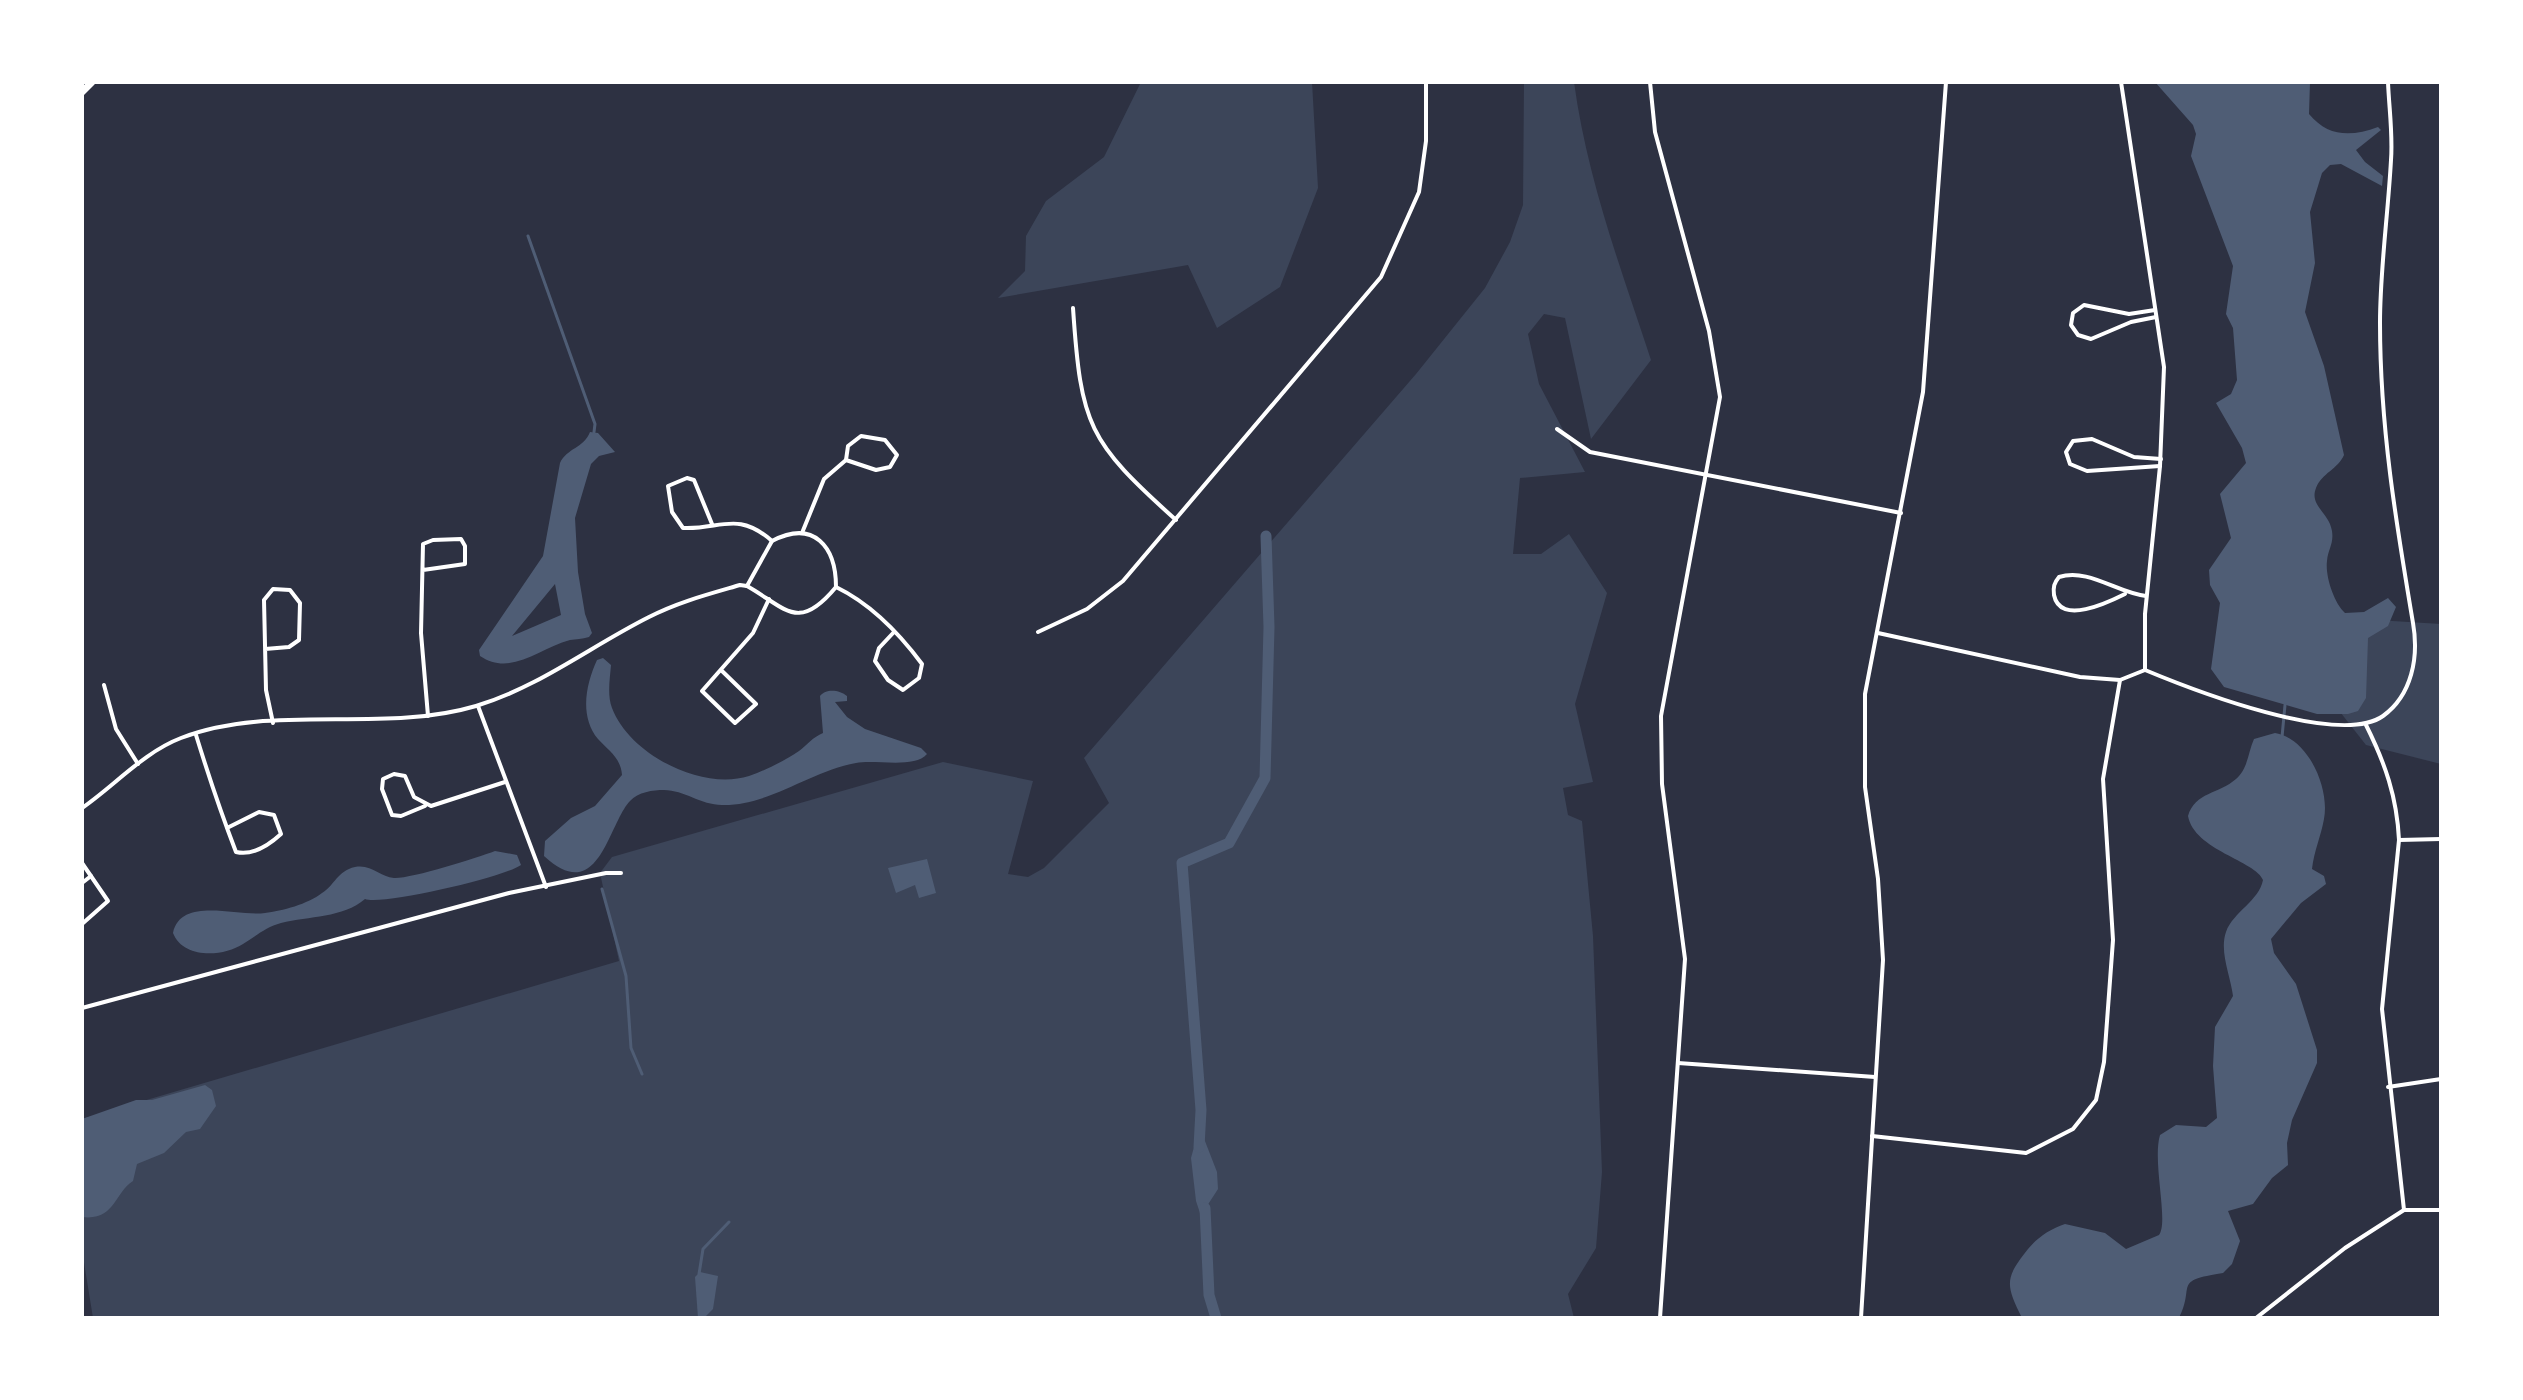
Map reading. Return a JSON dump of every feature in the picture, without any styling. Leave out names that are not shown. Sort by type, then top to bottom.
[{"type":"main road","points":[[82,92],[92,82]]},
{"type":"street","points":[[1038,632],[1104,597],[1176,520],[1381,277],[1415,204],[1422,179],[1426,82]]},
{"type":"street","points":[[1650,82],[1655,132],[1720,383],[1708,474],[1670,654],[1661,716],[1662,784],[1685,959],[1660,1318]]},
{"type":"street","points":[[1861,1318],[1883,930],[1865,787],[1865,694],[1924,383],[1946,82]]},
{"type":"street","points":[[2121,82],[2164,367],[2161,462],[2146,596],[2145,670]]},
{"type":"street","points":[[1878,633],[2021,666],[2120,680],[2145,670],[2185,687],[2341,727],[2366,725],[2392,708],[2406,689],[2414,666],[2415,643],[2396,532],[2384,415],[2380,324],[2391,162],[2388,82]]},
{"type":"street","points":[[2155,310],[2129,314],[2084,305],[2073,313],[2071,325],[2078,335],[2091,339],[2131,322],[2156,317]]},
{"type":"street","points":[[1073,308],[1080,387],[1094,430],[1124,473],[1176,520]]},
{"type":"street","points":[[1557,429],[1590,452],[1901,513]]},
{"type":"street","points":[[802,533],[824,479],[846,460],[848,446],[861,436],[885,440],[897,455],[890,467],[876,470],[846,460]]},
{"type":"street","points":[[2085,438],[2134,457],[2161,462],[2087,471],[2070,464],[2066,452],[2073,441],[2085,438]]},
{"type":"street","points":[[712,524],[694,480],[687,478],[668,486],[666,493],[676,523],[691,529],[712,524],[755,528],[772,541]]},
{"type":"street","points":[[82,808],[138,764],[181,738],[240,724],[428,716],[478,705],[543,678],[663,610],[740,585],[769,599],[784,612],[793,614],[821,604],[836,587],[834,560],[827,547],[817,538],[802,533],[772,541],[747,586]]},
{"type":"street","points":[[423,570],[465,564],[465,546],[461,539],[433,540],[423,544],[421,633],[428,716]]},
{"type":"street","points":[[2125,594],[2084,609],[2066,609],[2056,602],[2053,591],[2059,577],[2068,574],[2088,578],[2125,594],[2146,596]]},
{"type":"street","points":[[836,587],[869,608],[894,632],[922,664],[919,678],[903,690],[895,687],[875,661],[879,648],[894,632]]},
{"type":"street","points":[[265,649],[289,647],[299,640],[300,603],[290,590],[268,592],[264,600],[265,649],[268,708],[273,723]]},
{"type":"street","points":[[721,670],[756,704],[735,723],[702,691],[753,633],[769,599]]},
{"type":"street","points":[[1872,1136],[2026,1153],[2065,1134],[2087,1115],[2096,1100],[2103,1075],[2111,980],[2113,899],[2102,793],[2120,680]]},
{"type":"street","points":[[104,685],[116,729],[138,764]]},
{"type":"street","points":[[478,705],[546,887]]},
{"type":"street","points":[[2366,725],[2385,763],[2398,813],[2399,840],[2382,1009],[2388,1087],[2404,1210]]},
{"type":"street","points":[[196,735],[227,828],[236,852],[244,854],[268,846],[281,834],[274,815],[259,812],[227,828]]},
{"type":"street","points":[[425,806],[414,797],[405,776],[394,774],[383,779],[382,789],[392,815],[401,816],[505,782]]},
{"type":"street","points":[[2399,840],[2441,839]]},
{"type":"street","points":[[82,863],[108,901],[82,924]]},
{"type":"street","points":[[82,1008],[509,893],[606,873],[621,873]]},
{"type":"street","points":[[82,883],[91,876]]},
{"type":"street","points":[[1678,1063],[1875,1077]]},
{"type":"street","points":[[2388,1087],[2441,1079]]},
{"type":"street","points":[[2256,1318],[2345,1248],[2404,1210],[2441,1210]]},
{"type":"shaded area","points":[[1141,82],[1312,82],[1318,188],[1280,287],[1217,328],[1188,265],[998,298],[1025,271],[1026,236],[1046,201],[1104,157]]},
{"type":"shaded area","points":[[1524,82],[1574,82],[1596,188],[1651,360],[1591,439],[1565,318],[1544,314],[1528,334],[1539,384],[1585,472],[1520,478],[1513,554],[1541,554],[1569,534],[1607,593],[1575,704],[1593,782],[1563,788],[1568,815],[1582,821],[1593,936],[1602,1172],[1596,1248],[1568,1294],[1574,1318],[93,1318],[82,1250],[82,1119],[619,961],[600,873],[612,857],[943,762],[1033,781],[1008,874],[1028,877],[1044,868],[1109,803],[1084,758],[1416,374],[1485,288],[1510,242],[1523,205]]},
{"type":"shaded area","points":[[2155,82],[2310,82],[2309,114],[2316,122],[2340,133],[2378,127],[2381,130],[2356,150],[2365,162],[2383,176],[2382,186],[2341,164],[2330,165],[2322,173],[2310,212],[2315,263],[2305,312],[2324,366],[2344,455],[2319,483],[2315,494],[2317,505],[2332,531],[2327,567],[2331,589],[2345,613],[2364,612],[2388,598],[2396,607],[2388,626],[2368,638],[2366,698],[2358,711],[2317,714],[2224,687],[2211,669],[2220,603],[2210,585],[2209,570],[2231,538],[2220,494],[2246,463],[2242,448],[2216,403],[2231,394],[2237,380],[2233,328],[2226,314],[2233,266],[2191,156],[2196,134],[2193,125]]},
{"type":"shaded area","points":[[590,432],[598,433],[615,452],[599,456],[591,464],[575,518],[578,572],[585,614],[592,633],[589,637],[570,640],[525,659],[491,662],[480,656],[479,650],[543,556],[560,463]],"holes":[[[555,584],[561,615],[512,636]]]},
{"type":"shaded area","points":[[2328,617],[2441,624],[2441,764],[2366,745],[2326,694]]},
{"type":"shaded area","points":[[603,658],[611,665],[610,703],[621,725],[634,741],[651,754],[690,773],[710,778],[749,776],[799,751],[823,733],[820,696],[829,691],[847,696],[847,701],[835,702],[847,717],[865,729],[921,748],[927,754],[913,761],[864,762],[839,767],[740,804],[707,803],[679,792],[646,792],[630,801],[608,842],[590,867],[578,872],[563,869],[544,856],[545,841],[571,818],[595,806],[622,775],[617,759],[592,730],[586,710],[590,679],[597,660]]},
{"type":"shaded area","points":[[2275,733],[2287,737],[2307,754],[2320,779],[2325,807],[2312,869],[2324,876],[2326,884],[2301,903],[2271,939],[2274,953],[2296,984],[2317,1050],[2317,1063],[2292,1120],[2287,1143],[2288,1165],[2272,1178],[2253,1204],[2228,1211],[2240,1241],[2232,1264],[2223,1273],[2191,1282],[2179,1318],[2022,1318],[2010,1282],[2015,1267],[2032,1245],[2054,1228],[2065,1224],[2105,1233],[2126,1249],[2159,1235],[2162,1228],[2158,1160],[2160,1135],[2176,1125],[2206,1127],[2217,1118],[2213,1066],[2215,1027],[2233,996],[2224,940],[2229,925],[2257,894],[2263,880],[2258,873],[2201,838],[2188,816],[2196,802],[2240,775],[2254,739]]},
{"type":"shaded area","points":[[495,851],[517,855],[521,865],[443,889],[394,898],[365,899],[347,910],[281,923],[225,951],[204,953],[185,948],[173,933],[178,922],[198,911],[265,913],[302,904],[322,893],[344,872],[355,867],[366,867],[394,878],[444,868]]},
{"type":"shaded area","points":[[927,859],[936,893],[919,898],[915,885],[896,893],[888,868]]},
{"type":"shaded area","points":[[205,1085],[212,1090],[216,1106],[200,1129],[186,1132],[164,1153],[137,1164],[133,1181],[108,1211],[93,1217],[82,1217],[82,1119],[136,1100],[152,1100]]},
{"type":"shaded area","points":[[1197,1136],[1203,1136],[1217,1172],[1218,1189],[1207,1206],[1209,1222],[1203,1222],[1196,1201],[1191,1158]]},
{"type":"shaded area","points":[[700,1272],[718,1276],[713,1309],[704,1318],[698,1318],[695,1277]]},
{"type":"waterway","points":[[528,236],[595,424],[594,432]]},
{"type":"waterway","points":[[1199,1147],[1201,1110],[1182,863],[1229,843],[1265,778],[1269,627],[1266,536]]},
{"type":"waterway","points":[[2282,737],[2285,705]]},
{"type":"waterway","points":[[602,889],[626,976],[631,1048],[642,1074]]},
{"type":"waterway","points":[[1205,1208],[1209,1295],[1216,1318]]},
{"type":"waterway","points":[[699,1274],[703,1249],[729,1222]]}]
